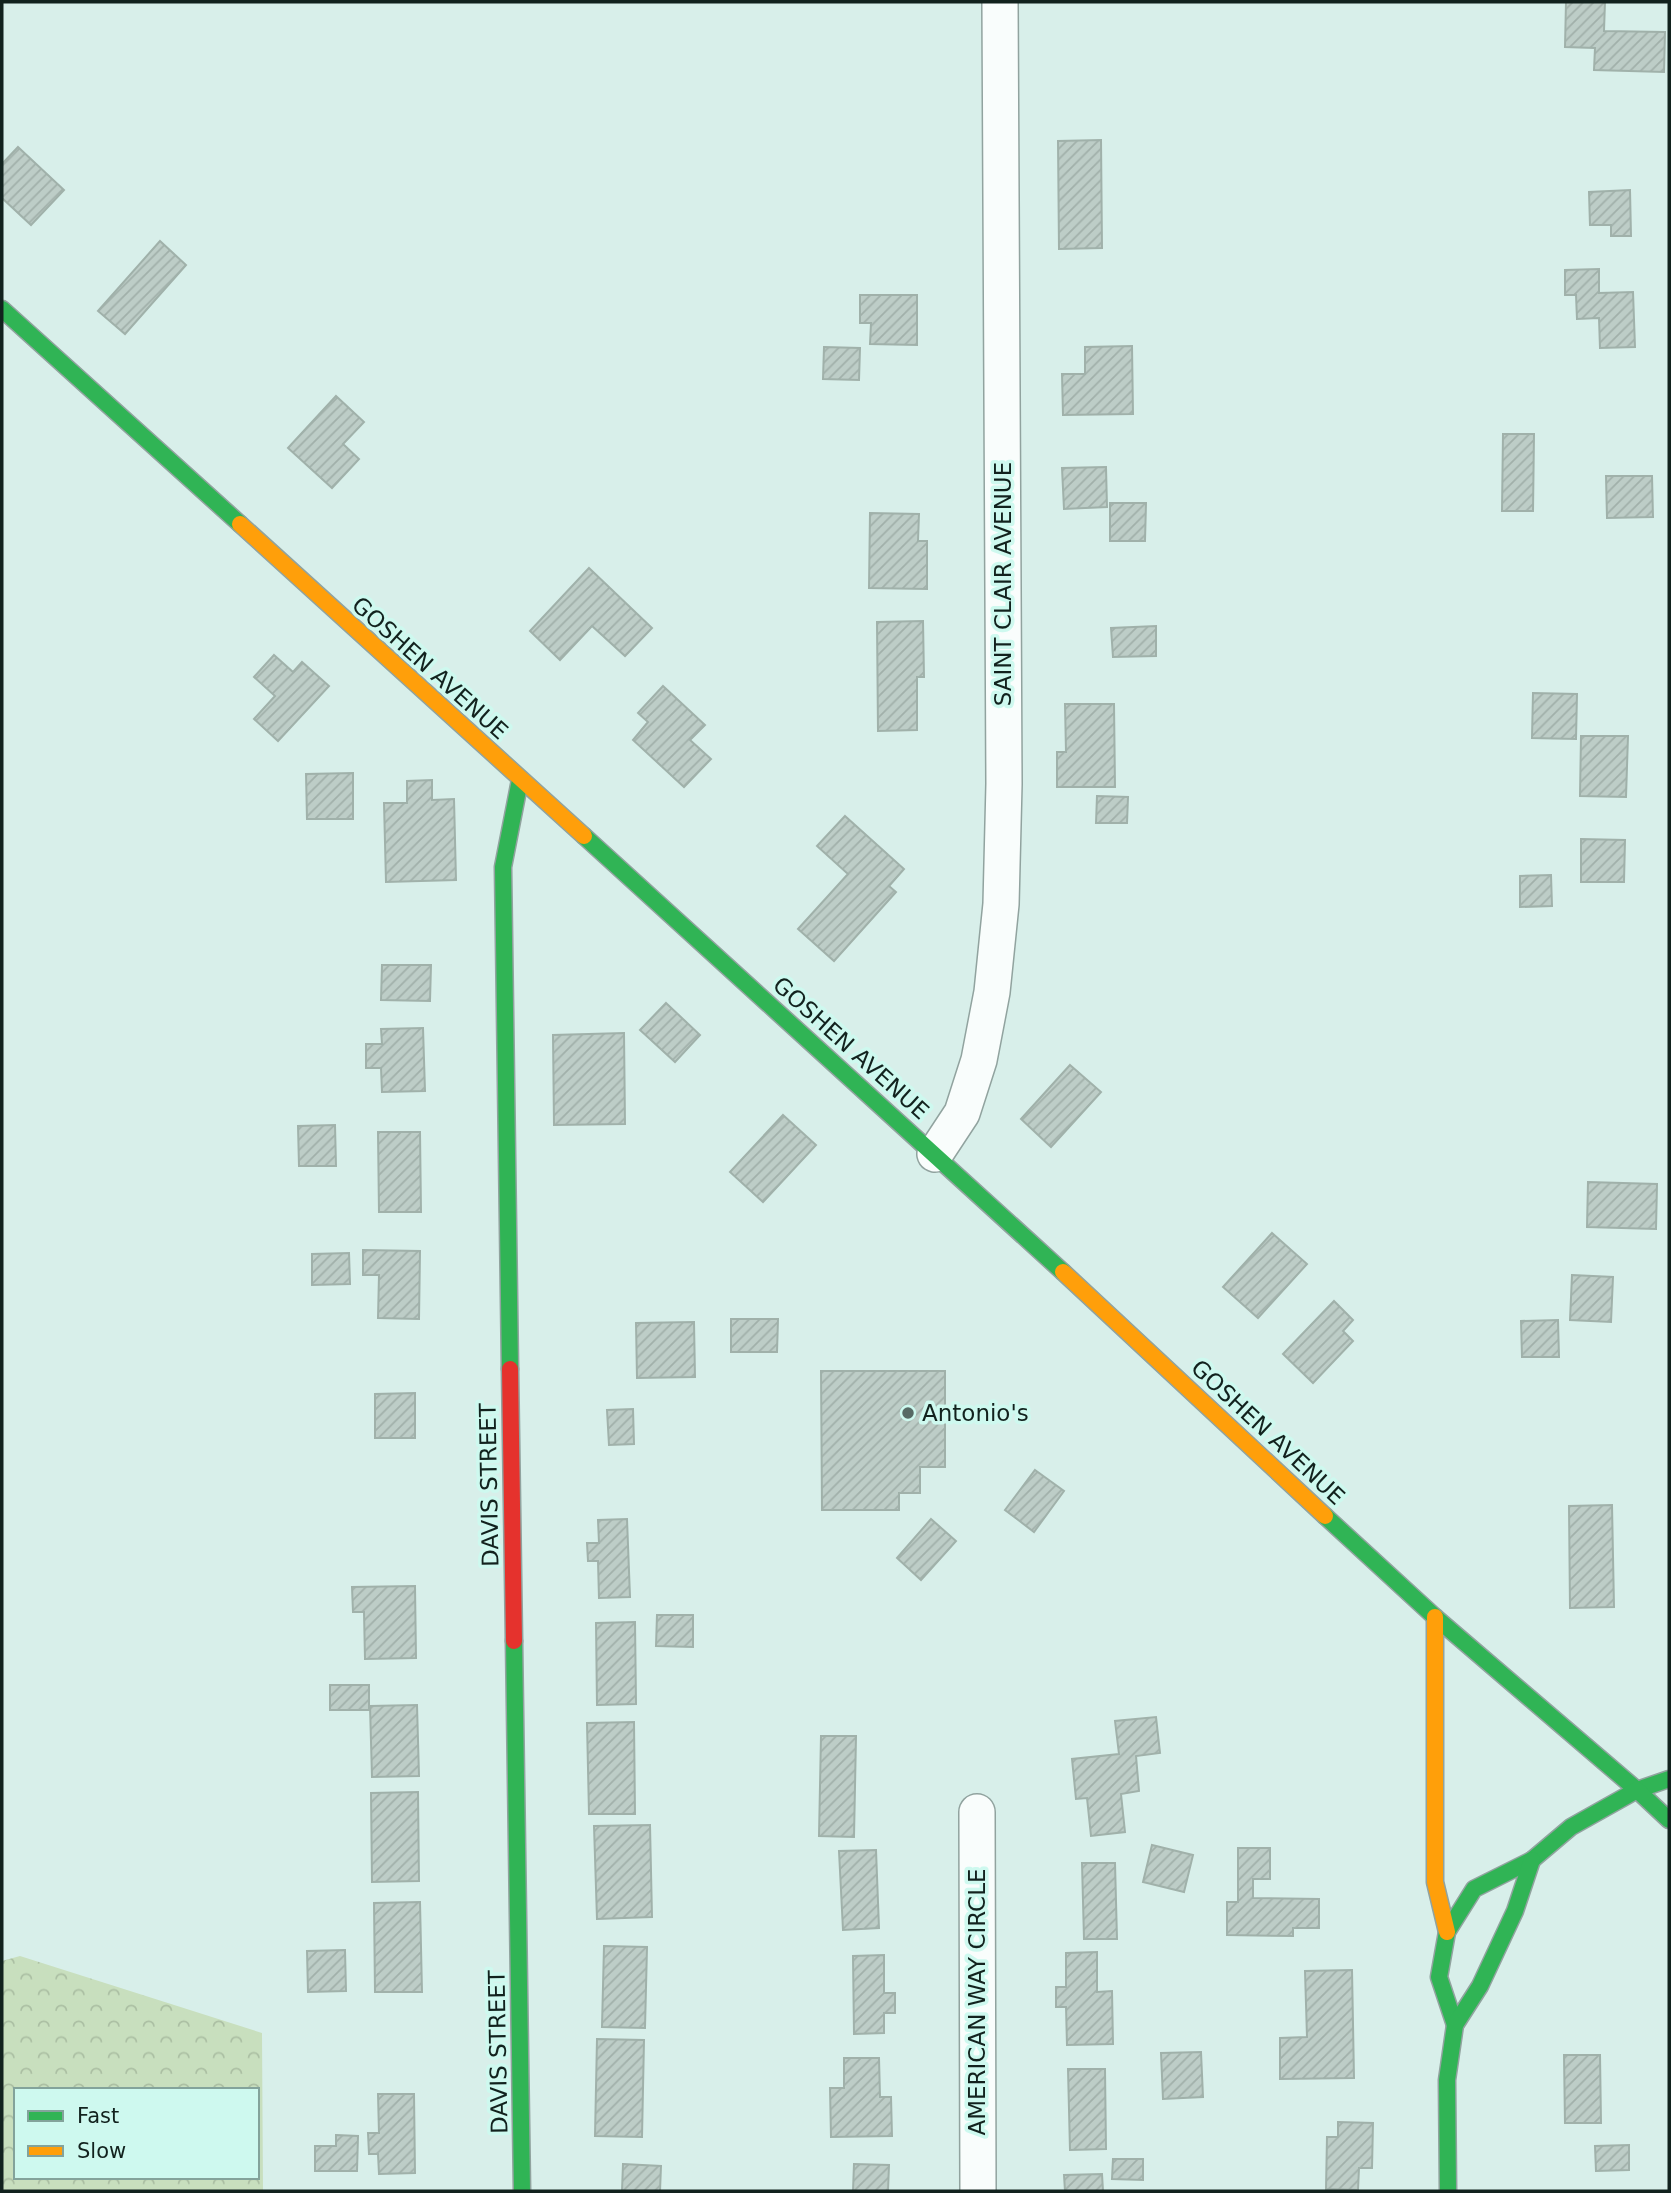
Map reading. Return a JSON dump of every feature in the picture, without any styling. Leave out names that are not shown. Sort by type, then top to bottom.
[{"type":"main road","name":"GOSHEN AVENUE","points":[[2,309],[935,1154],[1435,1617],[1669,1820]]},
{"type":"main road","name":"DAVIS STREET","points":[[520,780],[503,867],[522,2191]]},
{"type":"main road","points":[[1435,1617],[1435,1882],[1447,1932]]},
{"type":"main road","points":[[1455,2025],[1439,1978],[1447,1932],[1474,1889],[1532,1860],[1571,1827],[1637,1790],[1669,1779]]},
{"type":"main road","points":[[1448,2191],[1447,2080],[1455,2025],[1480,1986],[1515,1911],[1532,1860]]},
{"type":"street","name":"SAINT CLAIR AVENUE","points":[[935,1154],[962,1113],[979,1060],[992,992],[1001,904],[1004,770],[1000,2]]},
{"type":"street","name":"AMERICAN WAY CIRCLE","points":[[977,1812],[978,2191]]},
{"type":"green space","points":[[20,1956],[262,2033],[263,2191],[2,2191],[2,1961]]},
{"type":"building","points":[[1566,2],[1605,2],[1604,31],[1665,32],[1664,72],[1594,70],[1595,48],[1565,47]]},
{"type":"building","points":[[1101,140],[1102,248],[1059,249],[1058,141]]},
{"type":"building","points":[[18,147],[64,190],[31,225],[2,198],[2,164]]},
{"type":"building","points":[[1630,190],[1631,236],[1611,236],[1611,225],[1590,225],[1589,192]]},
{"type":"building","points":[[160,241],[186,265],[125,334],[98,311]]},
{"type":"building","points":[[1599,269],[1599,293],[1633,292],[1635,347],[1600,348],[1599,318],[1577,319],[1576,295],[1565,295],[1565,270]]},
{"type":"building","points":[[860,295],[917,295],[917,345],[870,344],[871,323],[860,323]]},
{"type":"building","points":[[1132,346],[1133,414],[1063,415],[1062,374],[1085,374],[1085,347]]},
{"type":"building","points":[[824,347],[860,348],[859,380],[823,379]]},
{"type":"building","points":[[336,396],[364,422],[343,444],[359,459],[332,488],[288,448]]},
{"type":"building","points":[[1503,434],[1534,434],[1533,511],[1502,511]]},
{"type":"building","points":[[1106,467],[1107,507],[1064,509],[1062,468]]},
{"type":"building","points":[[1606,476],[1652,476],[1653,517],[1607,518]]},
{"type":"building","points":[[1110,503],[1146,503],[1145,541],[1110,541]]},
{"type":"building","points":[[870,513],[919,514],[918,541],[927,541],[927,589],[869,588]]},
{"type":"building","points":[[589,568],[652,628],[625,656],[592,626],[560,660],[530,631]]},
{"type":"building","points":[[923,621],[924,677],[917,677],[917,730],[878,731],[877,622]]},
{"type":"building","points":[[1156,626],[1156,656],[1113,657],[1111,628]]},
{"type":"building","points":[[274,655],[293,672],[302,662],[329,686],[278,741],[254,719],[275,696],[254,677]]},
{"type":"building","points":[[663,686],[705,725],[690,740],[711,759],[684,787],[633,740],[648,722],[638,713]]},
{"type":"building","points":[[1533,693],[1577,694],[1576,739],[1532,738]]},
{"type":"building","points":[[1065,704],[1114,704],[1115,787],[1057,787],[1057,752],[1066,752]]},
{"type":"building","points":[[1581,736],[1628,736],[1626,797],[1580,796]]},
{"type":"building","points":[[353,773],[353,819],[307,819],[306,774]]},
{"type":"building","points":[[432,780],[432,800],[454,799],[456,880],[386,882],[384,803],[407,803],[407,781]]},
{"type":"building","points":[[1097,796],[1128,797],[1127,823],[1096,823]]},
{"type":"building","points":[[845,816],[904,869],[889,886],[896,892],[834,961],[798,929],[848,874],[817,846]]},
{"type":"building","points":[[1581,839],[1625,840],[1624,882],[1581,882]]},
{"type":"building","points":[[1551,875],[1552,906],[1520,907],[1520,876]]},
{"type":"building","points":[[382,965],[431,965],[430,1001],[381,1000]]},
{"type":"building","points":[[666,1003],[700,1035],[675,1062],[640,1030]]},
{"type":"building","points":[[423,1028],[425,1091],[382,1092],[381,1068],[366,1068],[366,1044],[382,1044],[381,1029]]},
{"type":"building","points":[[624,1033],[625,1124],[554,1125],[553,1035]]},
{"type":"building","points":[[1070,1065],[1101,1092],[1051,1147],[1021,1119]]},
{"type":"building","points":[[783,1115],[816,1145],[763,1202],[730,1172]]},
{"type":"building","points":[[335,1125],[336,1166],[299,1166],[298,1126]]},
{"type":"building","points":[[378,1132],[420,1132],[421,1212],[379,1212]]},
{"type":"building","points":[[1588,1182],[1657,1184],[1656,1229],[1587,1227]]},
{"type":"building","points":[[1272,1233],[1307,1264],[1258,1318],[1223,1287]]},
{"type":"building","points":[[363,1250],[420,1251],[419,1319],[378,1318],[379,1275],[363,1275]]},
{"type":"building","points":[[349,1253],[350,1284],[312,1285],[312,1254]]},
{"type":"building","points":[[1572,1275],[1613,1277],[1611,1322],[1570,1320]]},
{"type":"building","points":[[1334,1301],[1353,1320],[1343,1331],[1353,1341],[1313,1383],[1283,1354]]},
{"type":"building","points":[[731,1319],[778,1319],[777,1352],[731,1352]]},
{"type":"building","points":[[1558,1320],[1559,1357],[1522,1357],[1521,1321]]},
{"type":"building","points":[[694,1322],[695,1377],[637,1378],[636,1323]]},
{"type":"building","points":[[821,1371],[945,1371],[945,1467],[920,1467],[920,1493],[899,1493],[899,1510],[822,1510]]},
{"type":"building","points":[[415,1393],[415,1438],[375,1438],[375,1394]]},
{"type":"building","points":[[633,1409],[634,1444],[609,1445],[607,1410]]},
{"type":"building","points":[[1035,1470],[1064,1491],[1034,1532],[1005,1510]]},
{"type":"building","points":[[1612,1505],[1614,1607],[1570,1608],[1569,1506]]},
{"type":"building","points":[[627,1519],[630,1597],[599,1598],[598,1561],[588,1561],[587,1543],[599,1543],[598,1520]]},
{"type":"building","points":[[931,1519],[956,1541],[921,1580],[897,1558]]},
{"type":"building","points":[[415,1586],[416,1658],[365,1659],[364,1612],[353,1612],[352,1587]]},
{"type":"building","points":[[657,1615],[693,1615],[693,1647],[656,1646]]},
{"type":"building","points":[[635,1622],[636,1704],[597,1705],[596,1623]]},
{"type":"building","points":[[330,1685],[369,1685],[369,1710],[330,1710]]},
{"type":"building","points":[[417,1705],[419,1776],[372,1777],[370,1706]]},
{"type":"building","points":[[1156,1717],[1160,1753],[1136,1756],[1139,1791],[1121,1794],[1125,1832],[1091,1836],[1087,1798],[1076,1799],[1072,1759],[1119,1754],[1115,1721]]},
{"type":"building","points":[[634,1722],[635,1814],[589,1814],[587,1723]]},
{"type":"building","points":[[821,1736],[856,1736],[854,1837],[819,1836]]},
{"type":"building","points":[[418,1792],[419,1881],[372,1882],[371,1793]]},
{"type":"building","points":[[650,1825],[652,1917],[597,1919],[594,1826]]},
{"type":"building","points":[[1152,1845],[1193,1855],[1184,1892],[1143,1882]]},
{"type":"building","points":[[1238,1848],[1270,1848],[1270,1879],[1253,1879],[1253,1898],[1319,1899],[1319,1928],[1293,1928],[1293,1936],[1227,1935],[1227,1902],[1238,1902]]},
{"type":"building","points":[[876,1850],[879,1928],[843,1930],[839,1851]]},
{"type":"building","points":[[1082,1863],[1115,1863],[1117,1939],[1084,1939]]},
{"type":"building","points":[[420,1902],[422,1992],[375,1992],[374,1903]]},
{"type":"building","points":[[604,1946],[647,1947],[645,2028],[602,2027]]},
{"type":"building","points":[[345,1950],[346,1991],[308,1992],[307,1951]]},
{"type":"building","points":[[1097,1952],[1097,1992],[1112,1991],[1113,2044],[1067,2045],[1066,2007],[1056,2007],[1056,1987],[1066,1987],[1066,1953]]},
{"type":"building","points":[[884,1955],[884,1993],[895,1993],[895,2013],[884,2013],[884,2033],[854,2034],[853,1956]]},
{"type":"building","points":[[1352,1970],[1354,2078],[1280,2079],[1280,2038],[1307,2037],[1305,1971]]},
{"type":"building","points":[[597,2039],[644,2040],[642,2137],[595,2136]]},
{"type":"building","points":[[1201,2052],[1203,2097],[1163,2099],[1161,2053]]},
{"type":"building","points":[[1564,2055],[1600,2055],[1601,2123],[1565,2123]]},
{"type":"building","points":[[844,2058],[879,2058],[880,2097],[891,2097],[892,2136],[831,2137],[830,2088],[844,2088]]},
{"type":"building","points":[[1068,2069],[1105,2069],[1106,2149],[1070,2150]]},
{"type":"building","points":[[378,2094],[414,2094],[415,2173],[379,2174],[378,2154],[369,2154],[368,2133],[379,2133]]},
{"type":"building","points":[[1338,2122],[1373,2123],[1372,2168],[1359,2168],[1358,2190],[1326,2189],[1327,2137],[1338,2137]]},
{"type":"building","points":[[336,2135],[358,2136],[357,2171],[315,2171],[315,2146],[336,2146]]},
{"type":"building","points":[[1629,2145],[1629,2170],[1596,2171],[1595,2146]]},
{"type":"building","points":[[1113,2159],[1143,2159],[1143,2180],[1112,2179]]},
{"type":"building","points":[[623,2164],[661,2166],[660,2191],[622,2191]]},
{"type":"building","points":[[854,2164],[889,2165],[888,2191],[853,2191]]},
{"type":"building","points":[[1102,2174],[1103,2191],[1065,2191],[1064,2175]]},
{"type":"traffic: fast","points":[[2,309],[240,524]]},
{"type":"traffic: fast","points":[[510,1369],[503,867],[520,780]]},
{"type":"traffic: fast","points":[[584,836],[1063,1272]]},
{"type":"traffic: fast","points":[[1325,1516],[1435,1617],[1637,1790],[1669,1779]]},
{"type":"traffic: fast","points":[[514,1641],[522,2191]]},
{"type":"traffic: fast","points":[[1455,2025],[1439,1977],[1447,1932],[1474,1889],[1532,1860],[1571,1827],[1637,1790],[1669,1820]]},
{"type":"traffic: fast","points":[[1448,2191],[1447,2080],[1455,2025],[1480,1986],[1515,1911],[1532,1860]]},
{"type":"traffic: slow","points":[[240,524],[584,836]]},
{"type":"traffic: slow","points":[[1063,1272],[1325,1516]]},
{"type":"traffic: slow","points":[[1435,1617],[1435,1882],[1447,1932]]},
{"type":"traffic: jam","points":[[510,1369],[514,1641]]},
{"type":"place","name":"Antonio's","points":[[908,1413]]}]
